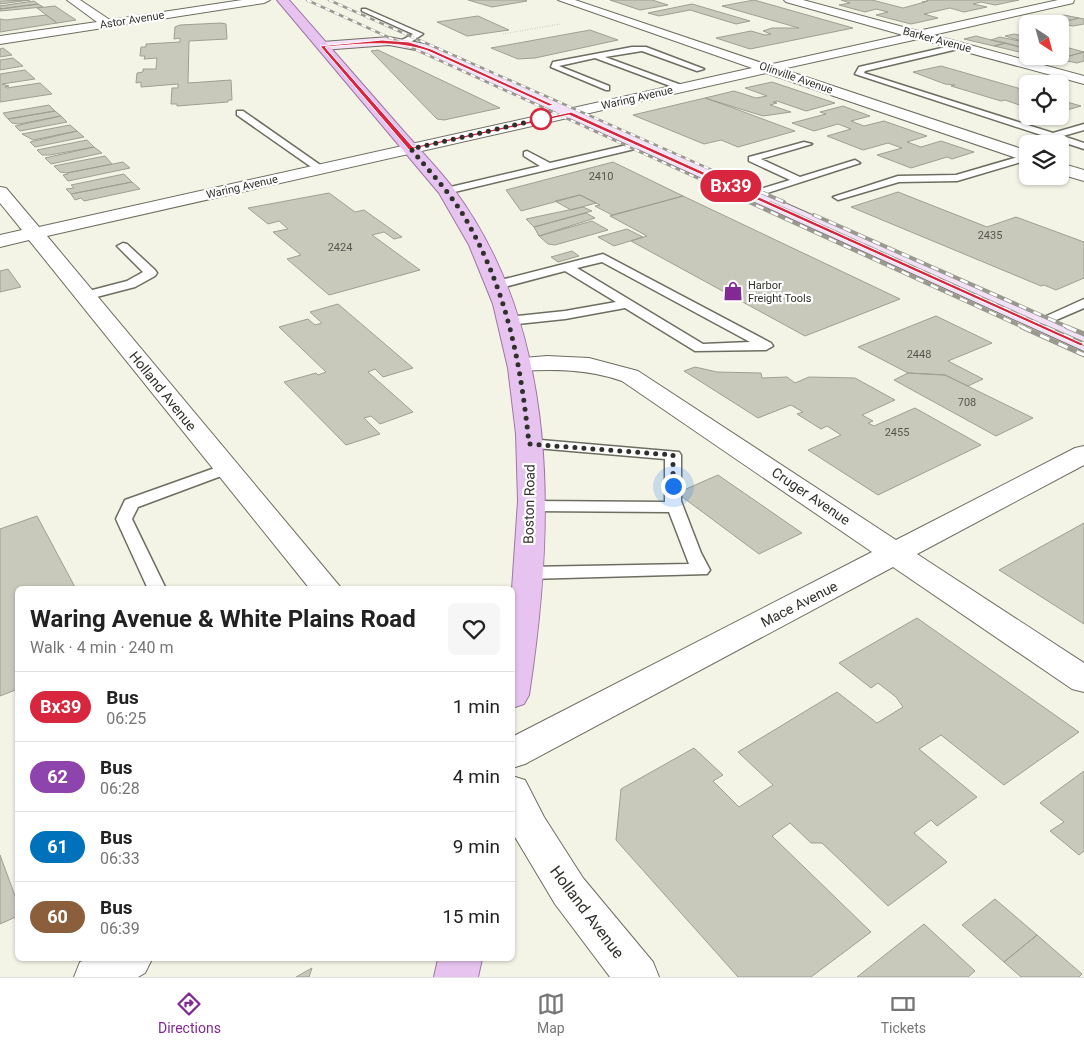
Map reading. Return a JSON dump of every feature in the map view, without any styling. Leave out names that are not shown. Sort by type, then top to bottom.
[{"type":"main road","name":"Boston Road","points":[[283,0],[446,191],[469,224],[497,285],[519,364],[529,444],[531,506],[528,573],[524,638],[515,680]]},
{"type":"main road","points":[[322,46],[375,41],[404,42],[430,50],[1084,344]]},
{"type":"main road","points":[[456,977],[460,961]]},
{"type":"street","points":[[73,0],[108,24]]},
{"type":"street","name":"Astor Avenue","points":[[0,40],[264,0]]},
{"type":"street","name":"Olinville Avenue","points":[[564,0],[1019,154]]},
{"type":"street","name":"Barker Avenue","points":[[790,0],[1084,80]]},
{"type":"street","points":[[1066,1],[1084,5]]},
{"type":"street","name":"Waring Avenue","points":[[0,241],[1066,1]]},
{"type":"street","points":[[1069,171],[1084,176]]},
{"type":"street","name":"Holland Avenue","points":[[0,192],[324,586]]},
{"type":"street","name":"Cruger Avenue","points":[[519,364],[584,364],[612,369],[630,376],[1084,680]]},
{"type":"street","name":"Mace Avenue","points":[[515,752],[1084,454]]},
{"type":"street","name":"Holland Avenue","points":[[515,797],[530,828],[569,891],[637,977]]},
{"type":"street","points":[[96,977],[126,961]]},
{"type":"lane","points":[[364,10],[419,34],[404,42]]},
{"type":"lane","points":[[959,46],[862,69],[859,74],[1051,135]]},
{"type":"lane","points":[[606,88],[555,67],[556,64],[632,49],[643,49],[700,69]]},
{"type":"lane","points":[[596,56],[681,88]]},
{"type":"lane","points":[[240,113],[321,169]]},
{"type":"lane","points":[[1057,135],[1084,127]]},
{"type":"lane","points":[[1069,141],[1084,146]]},
{"type":"lane","points":[[799,180],[752,159],[807,144]]},
{"type":"lane","points":[[446,191],[640,145]]},
{"type":"lane","points":[[527,154],[549,167]]},
{"type":"lane","points":[[838,197],[898,179],[931,180],[957,178],[1019,160]]},
{"type":"lane","points":[[751,195],[855,163]]},
{"type":"lane","points":[[85,296],[132,284],[151,273],[123,246]]},
{"type":"lane","points":[[497,285],[603,258],[766,346],[700,348],[568,268]]},
{"type":"lane","points":[[1037,323],[1084,303]]},
{"type":"lane","points":[[508,321],[627,304]]},
{"type":"lane","points":[[528,573],[701,570],[692,553],[672,501],[673,455],[529,444]]},
{"type":"lane","points":[[156,586],[124,519],[131,504],[226,468]]},
{"type":"lane","points":[[531,506],[674,508]]},
{"type":"path","points":[[503,34],[567,23]]},
{"type":"building","points":[[30,0],[0,4],[0,1]]},
{"type":"building","points":[[468,0],[524,0],[527,1],[492,7]]},
{"type":"building","points":[[610,0],[652,0],[668,5],[640,10]]},
{"type":"building","points":[[754,0],[853,28],[750,49],[716,38],[751,31],[765,35],[771,34],[763,31],[772,28],[799,28],[722,6]]},
{"type":"building","points":[[841,0],[872,0],[903,8],[928,1],[926,0],[1019,0],[995,5],[981,2],[973,4],[987,7],[964,12],[950,8],[924,14],[938,18],[911,24],[876,15],[888,12],[876,9],[865,12],[839,5],[850,3]]},
{"type":"building","points":[[34,1],[38,4],[0,9],[0,6]]},
{"type":"building","points":[[38,4],[43,7],[0,11],[0,9]]},
{"type":"building","points":[[692,4],[750,21],[736,24],[690,10],[659,16],[648,13]]},
{"type":"building","points":[[55,6],[76,20],[57,23],[37,8]]},
{"type":"building","points":[[46,15],[57,23],[0,32],[0,19],[6,20]]},
{"type":"building","points":[[478,16],[509,30],[467,36],[437,22]]},
{"type":"building","points":[[1069,16],[1079,18],[1069,20]]},
{"type":"building","points":[[1084,19],[1084,24],[1069,25],[1069,20]]},
{"type":"building","points":[[226,24],[227,39],[189,41],[188,83],[231,80],[232,100],[228,100],[228,102],[177,106],[177,104],[171,104],[172,88],[178,88],[178,84],[141,87],[141,82],[136,83],[137,73],[143,72],[143,69],[156,69],[157,58],[144,59],[145,56],[140,56],[141,47],[146,47],[146,44],[180,42],[180,38],[174,39],[175,27],[180,25]]},
{"type":"building","points":[[590,30],[618,40],[535,58],[518,59],[491,48]]},
{"type":"building","points":[[1019,35],[1019,40],[1005,36]]},
{"type":"building","points":[[976,36],[1006,43],[994,46],[964,39]]},
{"type":"building","points":[[1000,37],[1019,41],[1019,47],[991,40]]},
{"type":"building","points":[[1006,43],[1019,47],[1019,52],[994,46]]},
{"type":"building","points":[[3,48],[12,55],[0,57],[0,49]]},
{"type":"building","points":[[1069,48],[1084,52],[1069,56]]},
{"type":"building","points":[[378,50],[500,108],[444,120],[437,119],[371,51]]},
{"type":"building","points":[[1084,52],[1084,61],[1077,63],[1069,61],[1069,56]]},
{"type":"building","points":[[13,58],[23,66],[0,70],[0,60]]},
{"type":"building","points":[[941,66],[1019,88],[1019,105],[951,86],[955,85],[945,84],[913,72]]},
{"type":"building","points":[[25,70],[35,79],[2,84],[9,86],[5,87],[7,88],[40,83],[52,94],[0,102],[0,74]]},
{"type":"building","points":[[772,82],[835,103],[806,111],[777,101],[773,102],[777,103],[770,105],[791,112],[763,116],[705,98],[734,91],[756,98],[767,96],[745,88]]},
{"type":"building","points":[[705,98],[795,131],[738,147],[721,140],[704,144],[633,115]]},
{"type":"building","points":[[1069,103],[1081,106],[1069,109]]},
{"type":"building","points":[[49,105],[55,111],[8,119],[3,113]]},
{"type":"building","points":[[843,106],[870,116],[851,121],[864,126],[884,121],[927,136],[907,142],[921,147],[941,141],[974,152],[952,159],[947,157],[911,168],[877,155],[902,148],[888,143],[863,150],[827,136],[851,129],[838,124],[814,131],[792,123],[826,114],[820,112]]},
{"type":"building","points":[[55,111],[61,116],[19,124],[12,123],[8,119]]},
{"type":"building","points":[[61,116],[67,122],[20,131],[15,126]]},
{"type":"building","points":[[70,125],[77,131],[33,140],[22,134]]},
{"type":"building","points":[[77,131],[84,137],[35,147],[30,142]]},
{"type":"building","points":[[87,140],[94,147],[50,155],[42,155],[37,150]]},
{"type":"building","points":[[94,147],[102,153],[51,164],[45,158]]},
{"type":"building","points":[[105,156],[112,164],[67,173],[60,172],[54,166]]},
{"type":"building","points":[[123,162],[130,168],[68,181],[63,175],[67,173]]},
{"type":"building","points":[[613,162],[683,196],[612,215],[595,206],[600,205],[580,195],[521,211],[506,190]]},
{"type":"building","points":[[124,174],[132,182],[71,194],[66,189],[74,188],[71,185]]},
{"type":"building","points":[[132,182],[140,189],[84,201],[81,198],[75,200],[71,194]]},
{"type":"building","points":[[898,192],[987,227],[1016,217],[1084,242],[1084,278],[1056,290],[1044,285],[1041,286],[851,207]]},
{"type":"building","points":[[329,193],[355,212],[364,210],[402,237],[394,239],[384,232],[372,235],[420,270],[329,295],[287,259],[301,255],[273,232],[288,229],[279,221],[268,224],[248,208]]},
{"type":"building","points":[[580,195],[596,203],[571,210],[555,201]]},
{"type":"building","points":[[683,196],[900,299],[805,336],[631,241],[647,236],[610,216]]},
{"type":"building","points":[[583,207],[592,211],[534,227],[526,219]]},
{"type":"building","points":[[586,213],[595,218],[539,236],[534,227]]},
{"type":"building","points":[[592,221],[608,230],[555,245],[548,244],[539,236]]},
{"type":"building","points":[[627,229],[643,237],[614,246],[598,237]]},
{"type":"building","points":[[572,251],[579,256],[558,262],[551,257]]},
{"type":"building","points":[[8,269],[21,287],[0,292],[0,271]]},
{"type":"building","points":[[338,304],[413,368],[383,377],[375,369],[368,372],[413,412],[380,424],[371,416],[364,418],[380,434],[346,445],[284,382],[326,372],[279,327],[308,319],[315,325],[322,323],[310,312]]},
{"type":"building","points":[[936,316],[992,343],[948,361],[983,379],[968,386],[945,375],[908,373],[858,347]]},
{"type":"building","points":[[695,367],[717,372],[761,373],[762,378],[787,377],[795,383],[809,377],[855,378],[895,400],[862,415],[873,421],[868,423],[874,426],[915,408],[981,445],[878,495],[808,450],[841,435],[827,426],[821,429],[797,414],[803,412],[791,405],[758,418],[684,371]]},
{"type":"building","points":[[908,373],[945,375],[1033,418],[996,436],[894,380]]},
{"type":"building","points":[[718,475],[802,533],[759,554],[677,493]]},
{"type":"building","points":[[37,516],[74,586],[15,586],[15,690],[0,696],[0,529]]},
{"type":"building","points":[[1084,523],[1084,624],[999,570]]},
{"type":"building","points":[[917,618],[1079,732],[1004,785],[941,735],[919,749],[977,797],[937,826],[931,820],[914,833],[947,862],[888,906],[822,843],[811,843],[790,823],[772,836],[871,932],[811,977],[738,977],[616,840],[621,789],[694,748],[723,775],[713,781],[739,807],[773,785],[738,752],[837,692],[877,723],[903,707],[896,697],[878,683],[871,688],[839,663]]},
{"type":"building","points":[[1084,771],[1084,851],[1079,855],[1050,831],[1064,822],[1040,803]]},
{"type":"building","points":[[0,855],[15,896],[15,917],[0,924]]},
{"type":"building","points":[[995,899],[1037,935],[1004,962],[962,925]]},
{"type":"building","points":[[924,924],[975,971],[968,977],[857,977]]},
{"type":"building","points":[[1037,935],[1082,974],[1079,977],[1021,977],[1004,962]]},
{"type":"building","points":[[312,968],[309,977],[296,977]]},
{"type":"railway","points":[[307,0],[730,193]]},
{"type":"railway","points":[[329,0],[764,193]]},
{"type":"railway","points":[[727,192],[1025,328]]},
{"type":"railway","points":[[761,192],[784,202]]},
{"type":"railway","points":[[770,203],[1048,328]]},
{"type":"railway","points":[[814,215],[1070,328]]},
{"type":"railway","points":[[1022,327],[1084,355]]},
{"type":"railway","points":[[1045,327],[1084,344]]},
{"type":"railway","points":[[1067,327],[1084,334]]},
{"type":"bus line","name":"Bx39","points":[[551,105],[430,50],[409,43],[382,41],[322,46],[411,149],[569,113],[1084,344]]},
{"type":"place","name":"Harbor Freight Tools","points":[[733,291]]},
{"type":"route","points":[[541,119],[411,149],[446,191],[469,224],[497,285],[519,364],[529,444],[673,455],[673,486]]}]
